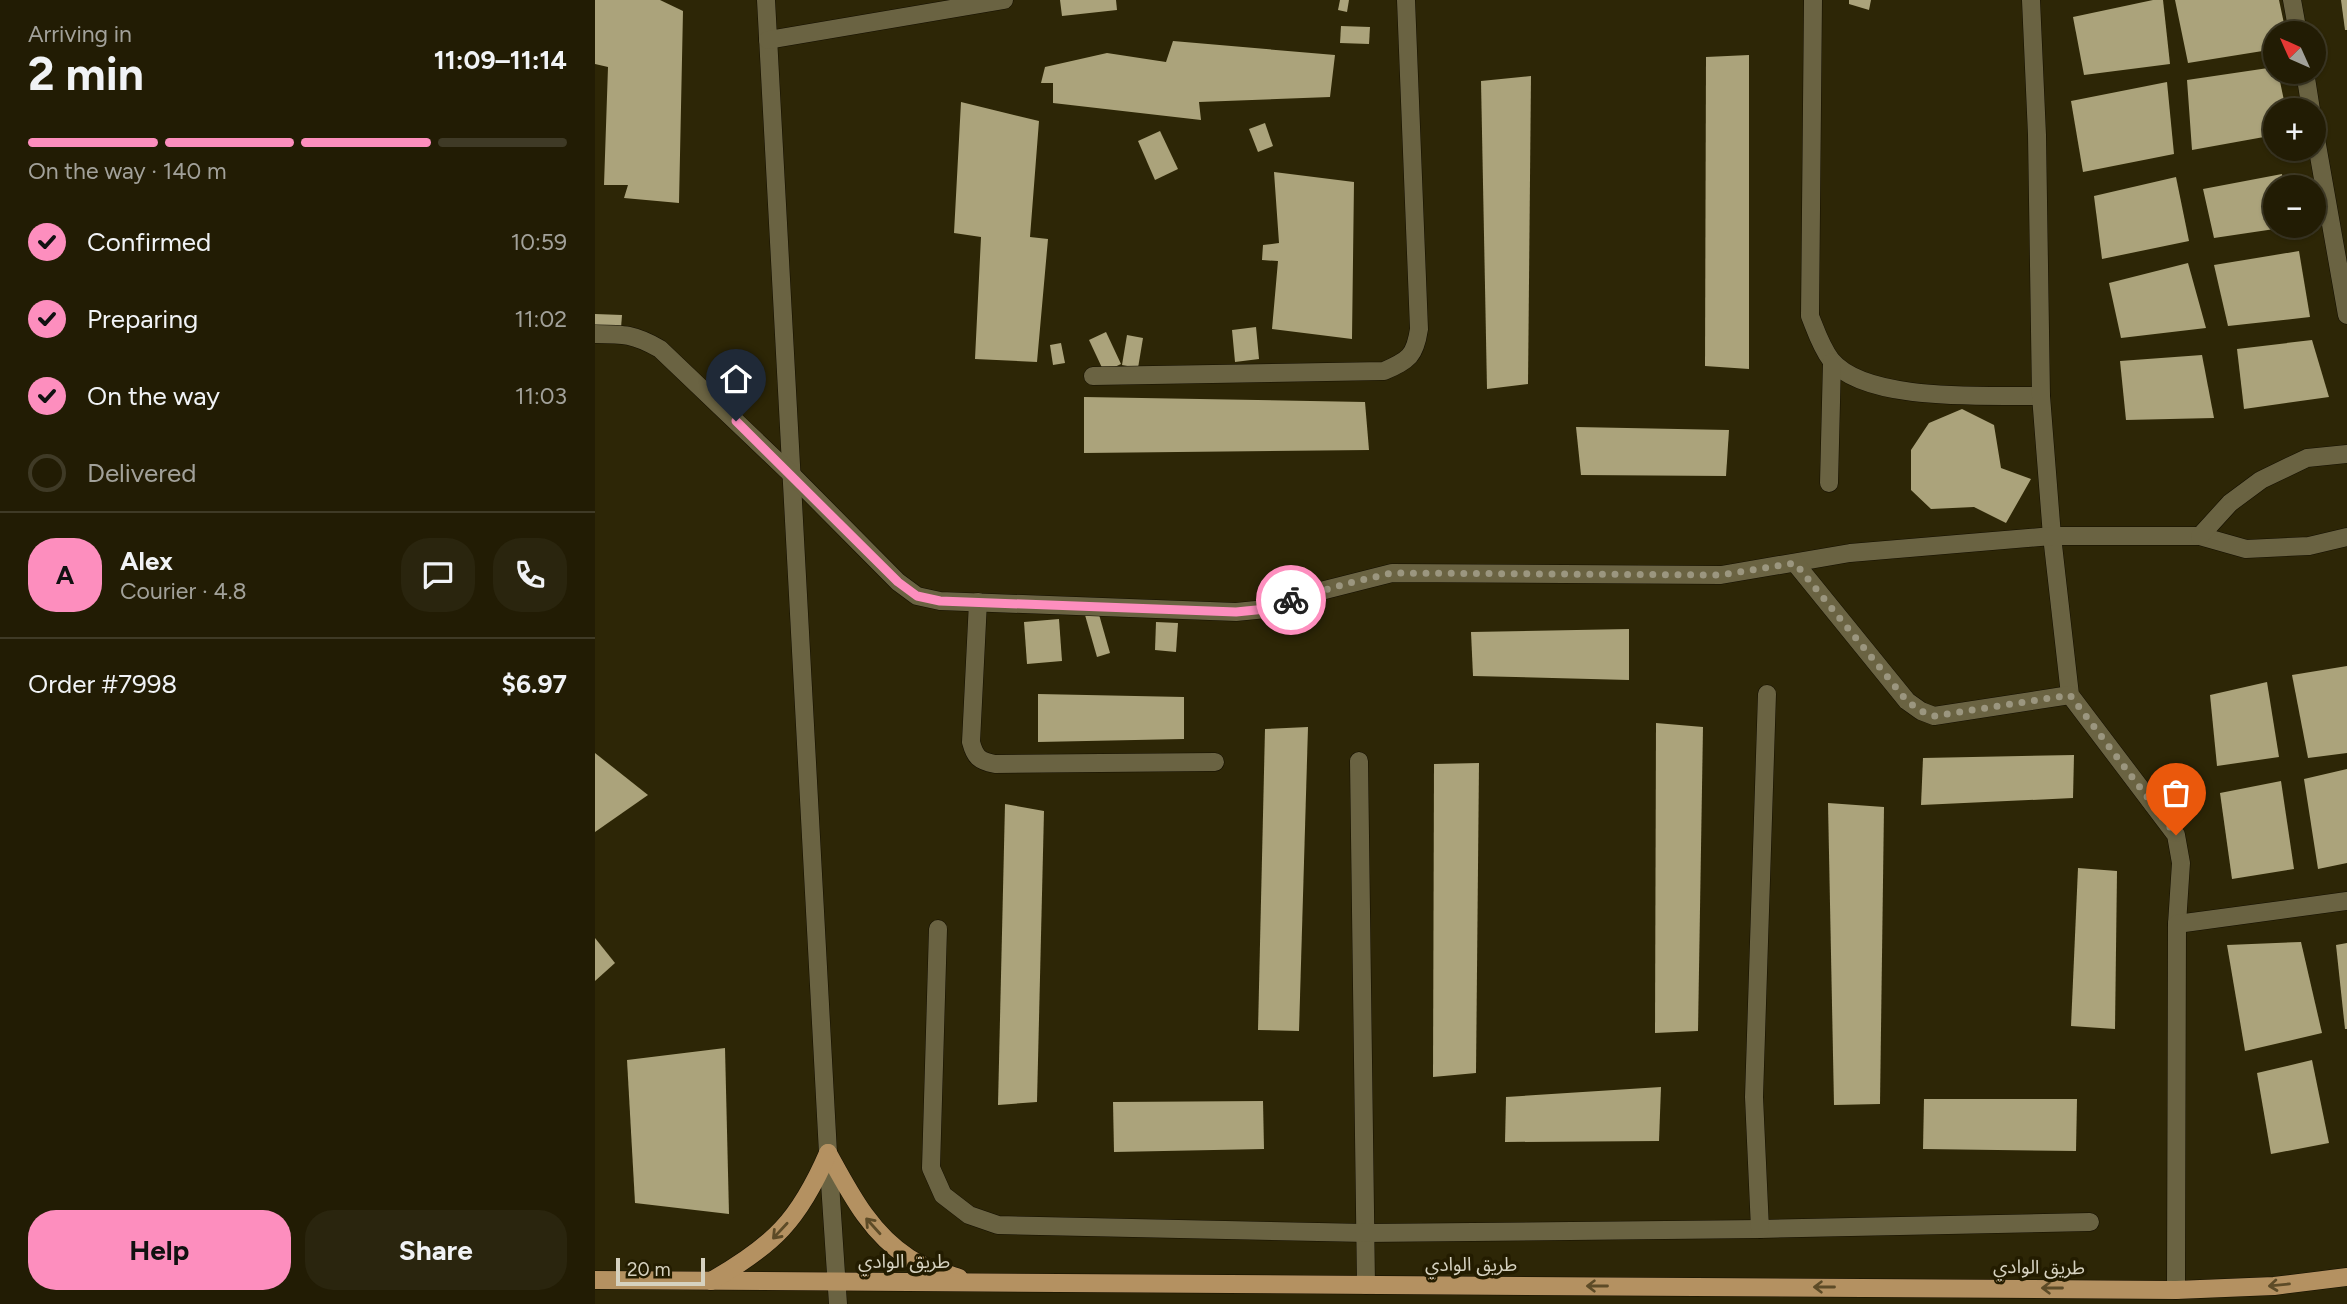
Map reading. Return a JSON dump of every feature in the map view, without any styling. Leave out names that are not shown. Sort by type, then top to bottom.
[{"type":"main road","points":[[711,1281],[748,1260],[773,1239],[796,1214],[814,1185],[828,1153]]},
{"type":"main road","points":[[828,1153],[865,1218],[887,1242],[911,1260],[973,1283]]},
{"type":"main road","name":"طريق الوادي","points":[[595,1280],[1366,1285],[1759,1295],[2176,1290],[2274,1286],[2347,1277]]},
{"type":"street","points":[[766,0],[838,1304]]},
{"type":"street","points":[[768,40],[1004,0]]},
{"type":"street","points":[[1093,376],[1384,371],[1405,362],[1416,348],[1419,329],[1406,0]]},
{"type":"street","points":[[1813,0],[1810,316],[1820,342],[1832,362],[1855,377],[1887,389],[2041,396]]},
{"type":"street","points":[[2031,0],[2038,149],[2041,396],[2052,537],[2070,695],[2176,835],[2181,863],[2177,924],[2176,1290]]},
{"type":"street","points":[[2292,0],[2296,21]]},
{"type":"street","points":[[2320,161],[2347,315]]},
{"type":"street","points":[[595,334],[640,337],[660,349],[793,476],[898,582],[917,596],[940,601],[1236,612],[1266,609],[1309,594],[1392,573],[1721,575],[1850,553],[2052,537],[2200,536],[2246,549],[2309,547],[2347,537]]},
{"type":"street","points":[[1829,483],[1832,362]]},
{"type":"street","points":[[2200,536],[2229,503],[2262,480],[2307,458],[2347,454]]},
{"type":"street","points":[[1795,563],[1907,701],[1921,711],[1934,716],[2070,695]]},
{"type":"street","points":[[978,602],[971,742],[974,755],[982,761],[995,764],[1215,762]]},
{"type":"street","points":[[1760,1229],[1754,1097],[1767,694]]},
{"type":"street","points":[[1359,761],[1366,1285]]},
{"type":"street","points":[[2177,924],[2347,901]]},
{"type":"street","points":[[938,929],[931,1168],[943,1195],[969,1215],[999,1225],[1366,1233],[2090,1222]]},
{"type":"building","points":[[595,0],[660,0],[683,11],[679,203],[624,198],[628,185],[604,185],[608,67],[595,64]]},
{"type":"building","points":[[1060,0],[1116,0],[1117,10],[1062,16]]},
{"type":"building","points":[[1340,0],[1349,0],[1347,12],[1338,10]]},
{"type":"building","points":[[1849,0],[1871,0],[1869,10],[1849,4]]},
{"type":"building","points":[[2163,0],[2170,64],[2084,75],[2073,17]]},
{"type":"building","points":[[2175,0],[2279,0],[2283,21],[2263,21],[2263,51],[2188,63]]},
{"type":"building","points":[[2341,0],[2347,0],[2347,30],[2345,30]]},
{"type":"building","points":[[1341,26],[1370,27],[1369,44],[1340,43]]},
{"type":"building","points":[[1173,41],[1335,55],[1330,97],[1199,102],[1201,120],[1053,103],[1053,83],[1041,83],[1045,67],[1107,53],[1166,62]]},
{"type":"building","points":[[1749,55],[1749,369],[1705,366],[1706,57]]},
{"type":"building","points":[[2263,69],[2263,84],[2281,84],[2283,98],[2263,98],[2263,137],[2192,150],[2187,80]]},
{"type":"building","points":[[1531,76],[1528,384],[1487,389],[1481,81]]},
{"type":"building","points":[[2167,82],[2174,154],[2083,172],[2071,101]]},
{"type":"building","points":[[961,102],[1039,121],[1030,237],[1048,239],[1037,362],[975,359],[981,237],[954,233]]},
{"type":"building","points":[[1265,123],[1273,146],[1258,152],[1249,129]]},
{"type":"building","points":[[1160,131],[1178,169],[1155,180],[1138,141]]},
{"type":"building","points":[[1274,172],[1354,182],[1352,339],[1272,329],[1278,261],[1262,260],[1263,245],[1279,243]]},
{"type":"building","points":[[2176,177],[2189,241],[2102,259],[2094,196]]},
{"type":"building","points":[[2263,178],[2263,231],[2214,238],[2203,189]]},
{"type":"building","points":[[2299,251],[2310,317],[2228,326],[2214,265]]},
{"type":"building","points":[[2188,263],[2206,328],[2121,338],[2109,283]]},
{"type":"building","points":[[595,314],[622,315],[621,328],[595,327]]},
{"type":"building","points":[[1256,327],[1259,359],[1235,362],[1232,330]]},
{"type":"building","points":[[1106,332],[1121,364],[1104,372],[1089,340]]},
{"type":"building","points":[[1127,335],[1143,338],[1138,368],[1122,365]]},
{"type":"building","points":[[2312,340],[2329,397],[2244,409],[2237,349]]},
{"type":"building","points":[[1061,343],[1065,363],[1053,365],[1050,345]]},
{"type":"building","points":[[2202,355],[2214,418],[2126,420],[2120,361]]},
{"type":"building","points":[[1084,397],[1365,402],[1369,450],[1084,453]]},
{"type":"building","points":[[1962,409],[1994,425],[2001,468],[2031,479],[2006,523],[1974,507],[1931,509],[1911,490],[1911,450],[1929,423]]},
{"type":"building","points":[[1576,427],[1729,430],[1726,476],[1581,475]]},
{"type":"building","points":[[1098,611],[1110,653],[1097,657],[1085,615]]},
{"type":"building","points":[[1059,619],[1062,661],[1027,664],[1024,622]]},
{"type":"building","points":[[1156,622],[1178,623],[1176,652],[1155,650]]},
{"type":"building","points":[[1629,629],[1629,680],[1473,676],[1471,632]]},
{"type":"building","points":[[2347,666],[2347,753],[2308,758],[2292,675]]},
{"type":"building","points":[[2267,682],[2279,757],[2217,766],[2210,695]]},
{"type":"building","points":[[1038,694],[1184,697],[1184,739],[1038,742]]},
{"type":"building","points":[[1656,723],[1703,727],[1698,1031],[1655,1033]]},
{"type":"building","points":[[1308,727],[1299,1031],[1258,1030],[1265,729]]},
{"type":"building","points":[[595,753],[648,795],[595,832]]},
{"type":"building","points":[[2074,755],[2073,798],[1921,805],[1923,758]]},
{"type":"building","points":[[1479,763],[1476,1073],[1433,1077],[1434,764]]},
{"type":"building","points":[[2347,769],[2347,863],[2318,869],[2304,779]]},
{"type":"building","points":[[2281,781],[2294,869],[2232,879],[2220,793]]},
{"type":"building","points":[[1828,803],[1884,807],[1880,1104],[1834,1105]]},
{"type":"building","points":[[1005,804],[1044,811],[1037,1102],[998,1105]]},
{"type":"building","points":[[2078,868],[2117,871],[2115,1029],[2071,1026]]},
{"type":"building","points":[[595,938],[615,963],[595,981]]},
{"type":"building","points":[[2301,942],[2322,1033],[2245,1051],[2227,945]]},
{"type":"building","points":[[2347,943],[2347,1029],[2345,1029],[2336,945]]},
{"type":"building","points":[[725,1048],[729,1214],[635,1203],[627,1060]]},
{"type":"building","points":[[2312,1060],[2329,1143],[2271,1154],[2257,1073]]},
{"type":"building","points":[[1661,1087],[1659,1141],[1505,1142],[1506,1097]]},
{"type":"building","points":[[1924,1099],[2077,1099],[2076,1151],[1923,1149]]},
{"type":"building","points":[[1263,1101],[1264,1149],[1114,1152],[1113,1102]]},
{"type":"way so far","points":[[1291,600],[1392,573],[1721,575],[1795,563],[1907,701],[1921,711],[1934,716],[2070,695],[2176,835]]},
{"type":"route","points":[[736,421],[898,582],[917,596],[940,601],[1236,612],[1266,609],[1291,600]]}]
